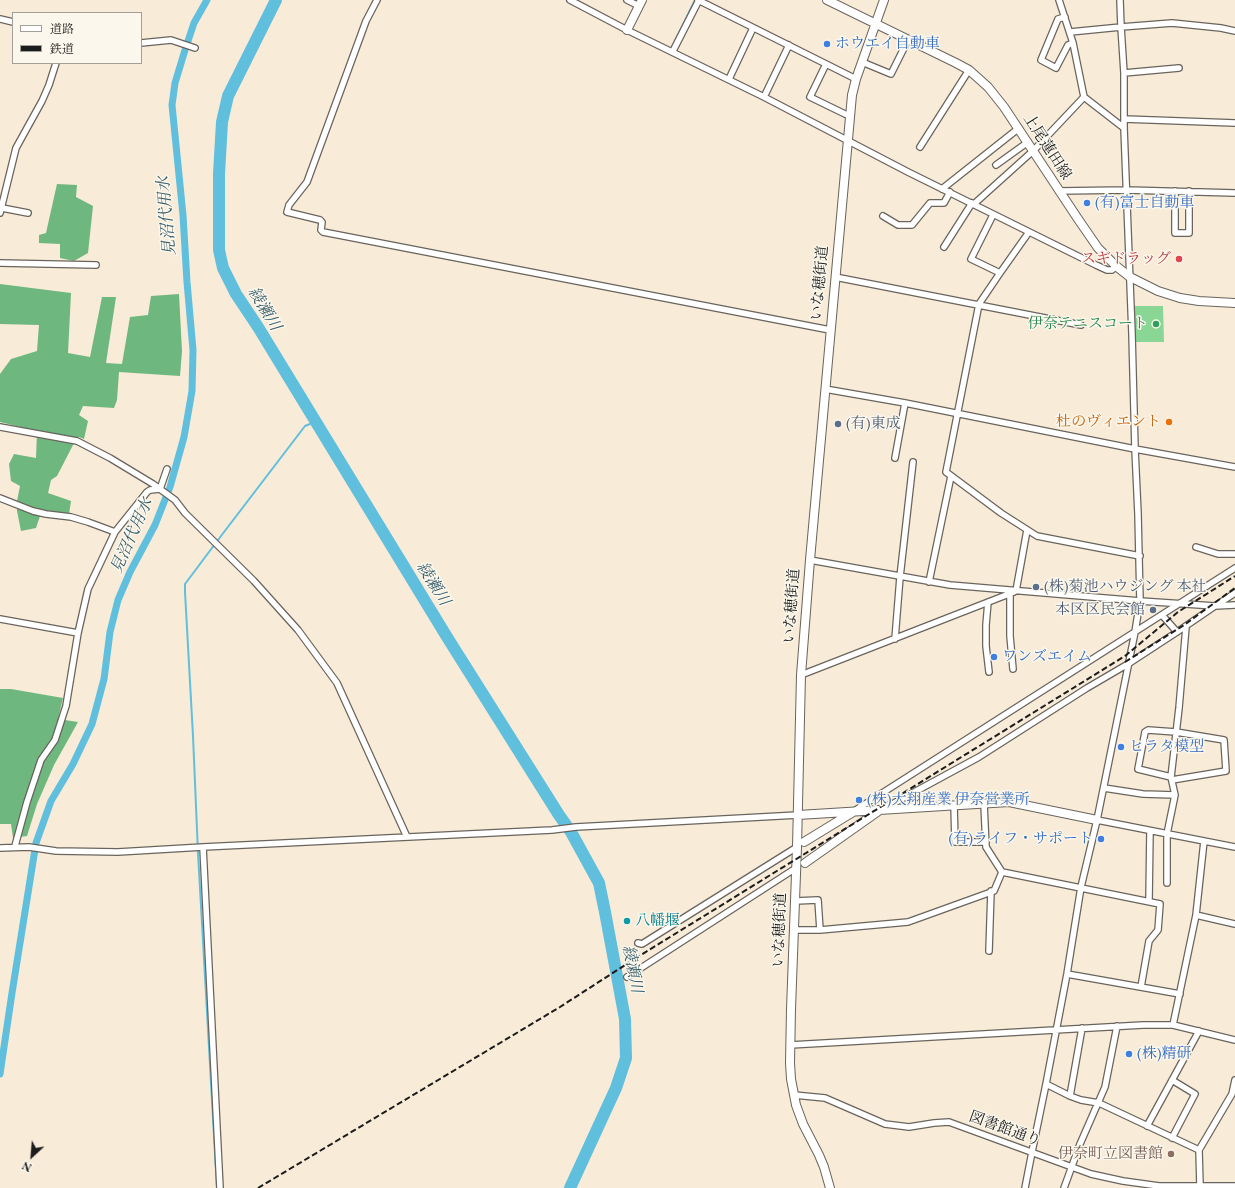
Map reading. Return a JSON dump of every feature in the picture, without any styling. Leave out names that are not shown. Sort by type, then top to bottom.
[{"type":"street","points":[[377,0],[366,21],[306,182],[289,205],[287,212],[320,220],[322,222],[321,230],[323,232],[830,330]]},
{"type":"street","points":[[570,0],[627,30],[729,79],[993,215],[1107,270],[1112,270],[1116,266]]},
{"type":"street","points":[[627,0],[641,3],[627,30]]},
{"type":"street","points":[[673,51],[699,0],[856,79]]},
{"type":"street","name":"上尾蓮田線","points":[[827,0],[969,70],[978,78],[992,91],[1019,128],[1098,248],[1116,266],[1130,277],[1158,291],[1180,298],[1199,301],[1235,303]]},
{"type":"street","name":"いな穂街道","points":[[830,1188],[822,1161],[803,1124],[794,1095],[790,1063],[796,868],[801,845],[798,815],[801,675],[830,330],[852,95],[856,79],[884,0]]},
{"type":"street","points":[[1059,0],[1073,43],[1084,97],[1124,128]]},
{"type":"street","points":[[1025,1188],[1067,974],[1081,887],[1104,788],[1140,601],[1140,556],[1124,128],[1124,73],[1120,27],[1120,0]]},
{"type":"street","points":[[1065,17],[1058,19],[1041,60],[1056,68],[1068,45],[1073,43]]},
{"type":"street","points":[[0,19],[12,22]]},
{"type":"street","points":[[1070,32],[1172,23],[1221,28],[1235,31]]},
{"type":"street","points":[[729,79],[753,28]]},
{"type":"street","points":[[142,43],[171,40],[193,47]]},
{"type":"street","points":[[862,62],[891,74],[908,40]]},
{"type":"street","points":[[764,97],[789,45]]},
{"type":"street","points":[[28,213],[1,211],[16,148],[42,101],[56,64]]},
{"type":"street","points":[[826,64],[810,97],[850,116]]},
{"type":"street","points":[[1124,73],[1179,68]]},
{"type":"street","points":[[920,147],[969,70]]},
{"type":"street","points":[[944,247],[973,204],[1034,150],[1084,97]]},
{"type":"street","points":[[1124,119],[1235,123]]},
{"type":"street","points":[[942,189],[1019,128]]},
{"type":"street","points":[[996,165],[1028,142]]},
{"type":"street","points":[[1059,190],[1189,191],[1235,193]]},
{"type":"street","points":[[1175,191],[1175,233],[1189,233],[1189,191]]},
{"type":"street","points":[[883,216],[898,225],[912,225],[930,203],[944,203],[950,192]]},
{"type":"street","points":[[993,215],[971,259],[1000,273]]},
{"type":"street","points":[[1029,232],[979,304],[946,472],[1000,513],[1037,536],[1140,556]]},
{"type":"street","points":[[0,263],[96,265]]},
{"type":"street","points":[[835,277],[1082,324]]},
{"type":"street","points":[[825,389],[1235,467]]},
{"type":"street","points":[[895,458],[905,403]]},
{"type":"street","points":[[0,427],[77,441],[110,458],[153,484],[175,500],[185,513],[254,581],[298,630],[337,683],[407,837]]},
{"type":"street","points":[[895,639],[900,577],[914,462]]},
{"type":"street","points":[[162,491],[167,468]]},
{"type":"street","points":[[929,582],[951,476]]},
{"type":"street","points":[[15,846],[27,802],[41,760],[55,740],[66,706],[78,633],[88,589],[115,532],[147,492],[150,490],[162,491]]},
{"type":"street","points":[[0,498],[33,511],[71,517],[115,532]]},
{"type":"street","points":[[1013,669],[1010,636],[1013,592],[1027,530]]},
{"type":"street","points":[[1196,547],[1218,554],[1235,554]]},
{"type":"street","points":[[810,560],[929,582],[1013,592],[1215,606],[1235,605]]},
{"type":"street","points":[[638,943],[642,944],[801,845],[1235,568]]},
{"type":"street","points":[[801,675],[1013,592]]},
{"type":"street","points":[[805,863],[880,810],[979,757],[1186,627],[1235,593]]},
{"type":"street","points":[[988,602],[986,646],[990,672]]},
{"type":"street","points":[[1162,615],[1177,632]]},
{"type":"street","points":[[0,619],[78,633]]},
{"type":"street","points":[[1167,883],[1168,834],[1175,795],[1171,779],[1186,627]]},
{"type":"street","points":[[1148,730],[1176,732],[1224,740],[1226,771],[1171,779],[1138,769],[1145,732],[1148,730]]},
{"type":"street","points":[[1104,788],[1143,794],[1175,795]]},
{"type":"street","points":[[0,848],[15,846],[56,851],[118,852],[552,830],[576,827],[1009,802],[1235,847]]},
{"type":"street","points":[[984,804],[986,847],[1002,872],[1149,900],[1160,904],[1158,930],[1149,941],[1141,987]]},
{"type":"street","points":[[954,805],[955,842],[986,842]]},
{"type":"street","points":[[1149,900],[1150,831]]},
{"type":"street","points":[[1173,1025],[1196,915],[1204,841]]},
{"type":"street","points":[[203,847],[220,1188]]},
{"type":"street","points":[[627,977],[796,868]]},
{"type":"street","points":[[794,930],[820,930],[908,922],[994,891],[1002,872]]},
{"type":"street","points":[[989,951],[992,892]]},
{"type":"street","points":[[795,901],[818,900],[820,930]]},
{"type":"street","points":[[1196,915],[1235,924]]},
{"type":"street","points":[[1067,974],[1180,994]]},
{"type":"street","points":[[790,1045],[1117,1026],[1173,1025],[1235,1040]]},
{"type":"street","points":[[1064,1188],[1071,1167],[1105,1087],[1117,1026]]},
{"type":"street","points":[[1070,1096],[1082,1028]]},
{"type":"street","points":[[1147,1126],[1199,1031]]},
{"type":"street","points":[[1172,1080],[1195,1094],[1172,1138]]},
{"type":"street","points":[[1200,1186],[1198,1150],[1232,1094],[1235,1080]]},
{"type":"street","points":[[1046,1084],[1081,1100],[1099,1103],[1198,1150]]},
{"type":"street","name":"図書館通り","points":[[794,1095],[825,1098],[885,1124],[909,1128],[934,1123],[949,1122],[1091,1174],[1116,1180],[1159,1187],[1235,1186]]},
{"type":"green space","points":[[57,184],[77,185],[76,197],[93,206],[88,253],[74,261],[60,258],[60,244],[39,243],[39,235],[46,233]]},
{"type":"green space","points":[[0,284],[71,293],[68,353],[90,357],[102,297],[116,297],[106,363],[122,364],[130,317],[148,315],[151,296],[179,294],[182,351],[180,376],[119,372],[117,400],[114,408],[83,406],[79,415],[88,421],[84,439],[79,437],[73,445],[57,476],[51,480],[48,493],[71,501],[69,514],[58,519],[40,516],[36,528],[21,531],[17,511],[20,486],[11,481],[9,464],[14,454],[36,458],[37,431],[0,422],[0,374],[11,359],[37,351],[39,325],[0,324]]},
{"type":"green space","points":[[1135,306],[1163,306],[1164,342],[1135,342]]},
{"type":"green space","points":[[0,689],[11,689],[63,698],[58,719],[78,722],[54,765],[37,804],[27,836],[13,838],[11,824],[0,824]]},
{"type":"waterway","name":"見沼代用水","points":[[0,1074],[36,843],[51,801],[73,764],[92,724],[104,679],[110,632],[118,600],[130,572],[155,525],[170,487],[184,437],[192,391],[193,350],[183,215],[172,105],[175,83],[185,50],[194,23],[207,0]]},
{"type":"waterway","name":"綾瀬川","points":[[276,0],[228,96],[222,122],[219,174],[219,250],[223,268],[236,294],[258,327],[447,637],[571,832],[599,883],[625,1019],[626,1058],[616,1088],[570,1188]]},
{"type":"waterway","points":[[672,47],[695,0]]},
{"type":"waterway","points":[[217,1188],[198,853],[185,584],[305,426],[315,422]]},
{"type":"railway","points":[[258,1188],[560,1007],[636,958],[1125,656],[1178,612],[1235,576]]},
{"type":"railway","points":[[1125,662],[1184,625],[1235,588]]},
{"type":"place","name":"ホウエイ自動車","points":[[827,44]]},
{"type":"place","name":"(有)富士自動車","points":[[1087,203]]},
{"type":"place","name":"スギドラッグ","points":[[1179,259]]},
{"type":"place","name":"伊奈テニスコート","points":[[1156,324]]},
{"type":"place","name":"杜のヴィエント","points":[[1169,422]]},
{"type":"place","name":"(有)東成","points":[[838,424]]},
{"type":"place","name":"(株)菊池ハウジング 本社","points":[[1036,587]]},
{"type":"place","name":"本区区民会館","points":[[1153,610]]},
{"type":"place","name":"ワンズエイム","points":[[994,657]]},
{"type":"place","name":"ヒラタ模型","points":[[1121,747]]},
{"type":"place","name":"(株)大翔産業 伊奈営業所","points":[[859,800]]},
{"type":"place","name":"(有)ライフ・サポート","points":[[1101,839]]},
{"type":"place","name":"八幡堰","points":[[627,921]]},
{"type":"place","name":"(株)精研","points":[[1129,1054]]},
{"type":"place","name":"伊奈町立図書館","points":[[1171,1154]]}]
